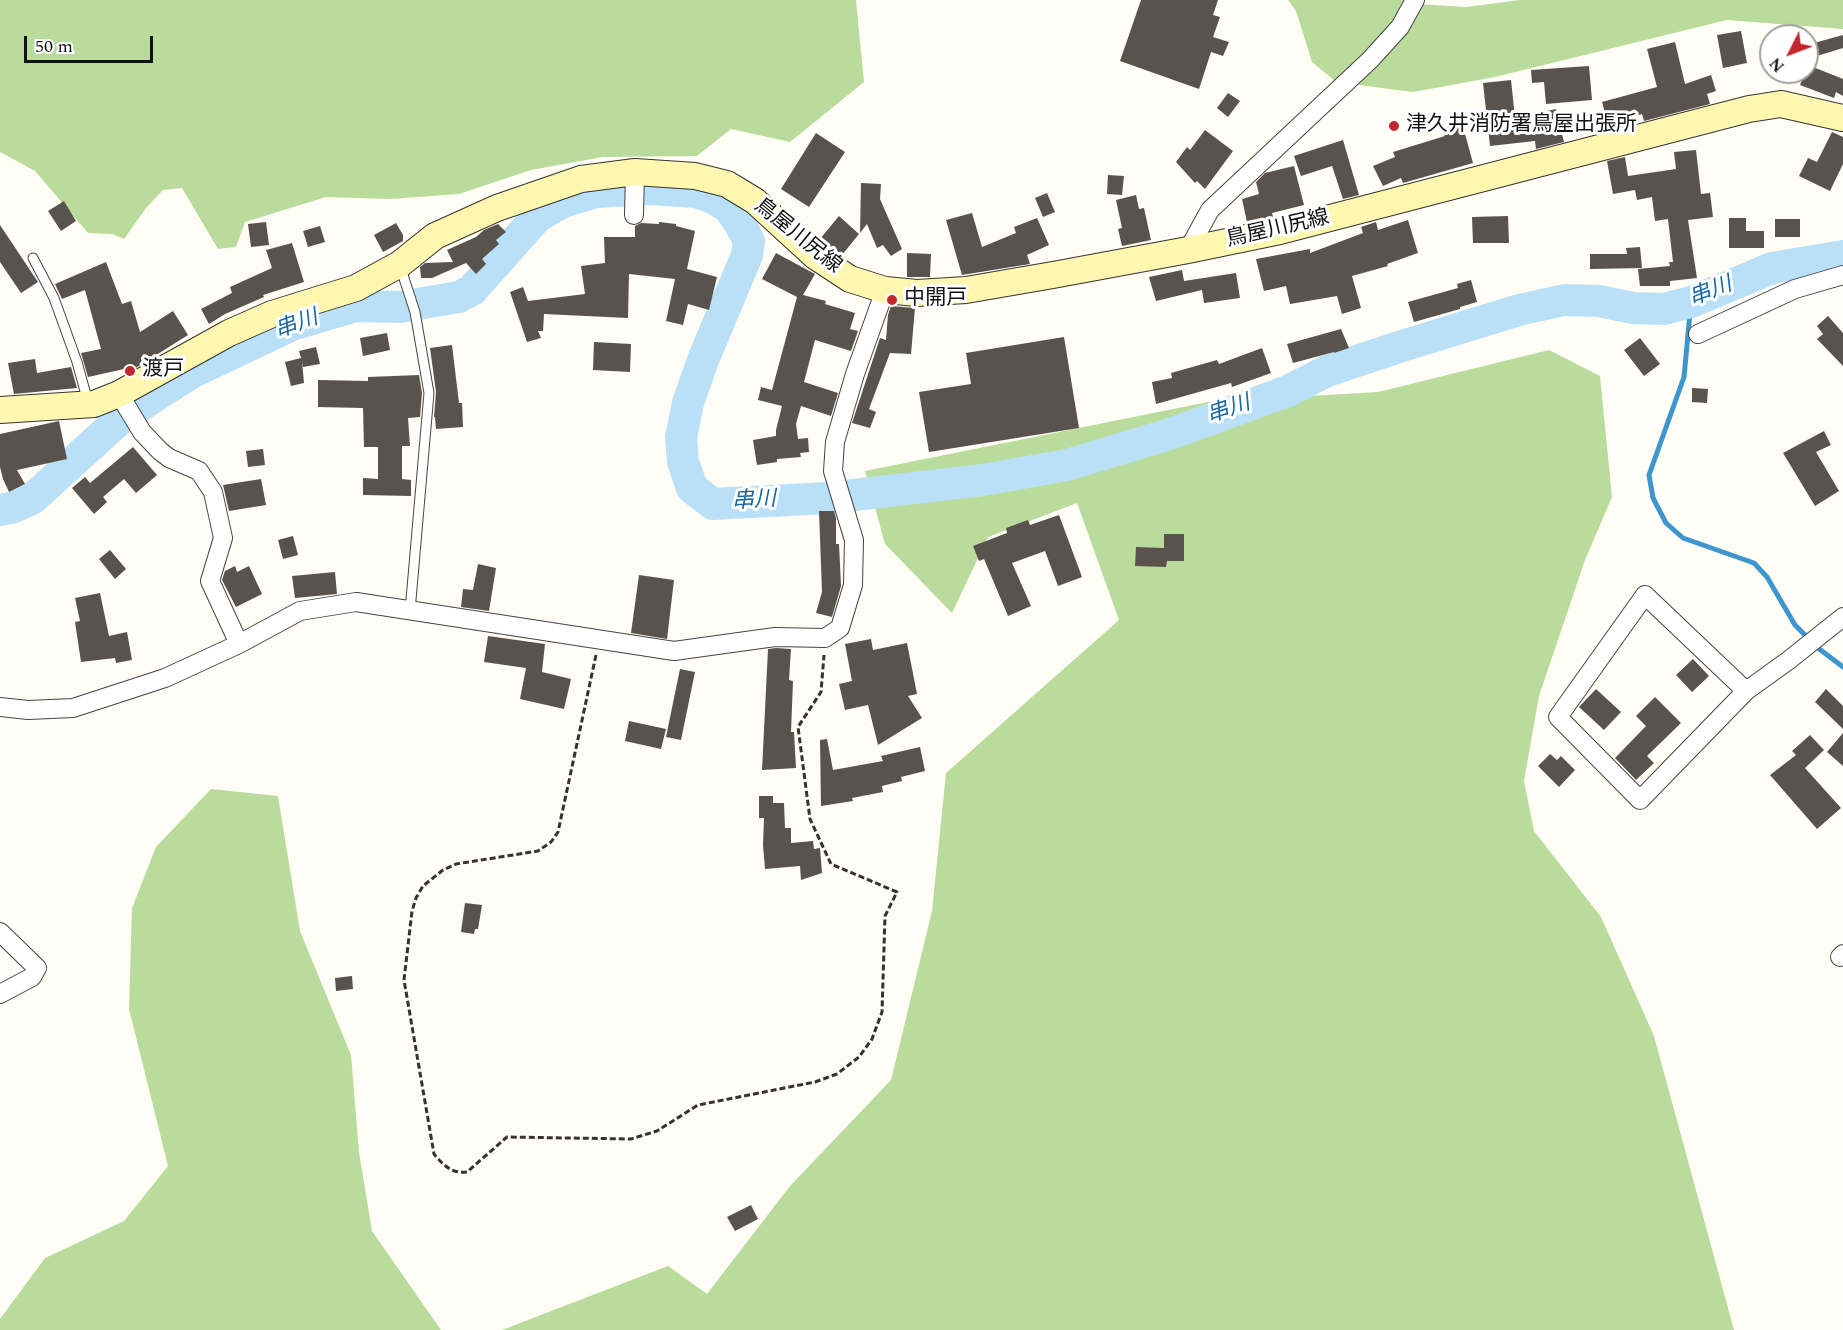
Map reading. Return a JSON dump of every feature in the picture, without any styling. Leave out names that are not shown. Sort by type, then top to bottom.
[{"type":"main road","name":"鳥屋川尻線","points":[[0,410],[88,405],[122,399],[229,333],[272,314],[403,273],[435,236],[497,208],[581,179],[695,176],[727,184],[755,201],[814,256],[850,279],[885,290],[917,293],[966,290],[1280,231],[1749,109],[1781,104],[1843,118]]},
{"type":"street","points":[[1188,250],[1210,210],[1370,60],[1400,27],[1415,0]]},
{"type":"street","points":[[634,215],[635,178]]},
{"type":"street","points":[[1698,334],[1795,289],[1843,274]]},
{"type":"street","points":[[0,707],[28,710],[73,708],[165,678],[239,644],[300,611],[356,602],[674,651],[775,637],[825,638],[840,628],[853,585],[854,540],[833,471],[835,442],[885,290]]},
{"type":"street","points":[[122,399],[141,432],[169,458],[199,471],[213,492],[223,538],[210,581],[239,644]]},
{"type":"street","points":[[1746,691],[1644,595],[1558,717],[1640,800],[1746,691],[1836,623]]},
{"type":"street","points":[[0,932],[37,968],[32,977],[0,994]]},
{"type":"lane","points":[[33,258],[54,298],[77,362],[88,405]]},
{"type":"lane","points":[[403,273],[415,312],[429,393],[410,612]]},
{"type":"path","points":[[599,640],[558,832],[551,842],[538,851],[456,864],[443,870],[423,886],[412,911],[404,980],[434,1154],[449,1169],[460,1173],[467,1172],[507,1137],[631,1139],[657,1131],[698,1106],[815,1082],[837,1074],[859,1057],[872,1039],[882,1012],[885,916],[897,892],[831,864],[810,819],[798,727],[820,692],[825,638]]},
{"type":"green space","points":[[0,0],[856,0],[864,82],[790,142],[731,129],[697,156],[603,157],[531,170],[459,194],[390,199],[326,197],[245,222],[236,247],[218,249],[182,188],[163,190],[146,208],[124,239],[112,234],[88,233],[35,171],[0,152]]},
{"type":"green space","points":[[1288,0],[1411,0],[1416,4],[1466,7],[1520,0],[1843,0],[1843,29],[1819,27],[1819,24],[1727,20],[1495,77],[1413,92],[1336,82],[1312,62],[1296,11]]},
{"type":"green space","points":[[1549,350],[1600,376],[1612,497],[1585,560],[1539,696],[1524,781],[1534,831],[1601,917],[1654,1036],[1734,1330],[502,1330],[668,1266],[707,1294],[790,1186],[891,1080],[932,911],[946,773],[1119,620],[1077,503],[988,537],[952,613],[885,544],[865,471],[1208,402],[1378,392]]},
{"type":"green space","points":[[211,789],[278,796],[300,931],[351,1055],[359,1152],[372,1231],[441,1330],[0,1330],[0,1319],[45,1258],[124,1221],[168,1166],[129,1009],[132,908],[156,847]]},
{"type":"building","points":[[1141,0],[1218,0],[1213,15],[1220,17],[1213,37],[1229,42],[1223,56],[1211,52],[1199,89],[1120,61]]},
{"type":"building","points":[[1741,31],[1747,63],[1723,68],[1717,35]]},
{"type":"building","points":[[1843,35],[1843,48],[1819,55],[1819,42]]},
{"type":"building","points":[[1675,42],[1685,84],[1711,75],[1716,91],[1707,94],[1710,104],[1644,121],[1642,114],[1608,124],[1602,102],[1657,87],[1647,49]]},
{"type":"building","points":[[1589,66],[1592,100],[1546,104],[1544,82],[1532,83],[1531,70]]},
{"type":"building","points":[[1819,69],[1843,79],[1843,96],[1836,92],[1834,98],[1800,85],[1819,84]]},
{"type":"building","points":[[1511,80],[1515,118],[1556,109],[1564,142],[1536,149],[1535,141],[1490,146],[1483,83]]},
{"type":"building","points":[[1228,93],[1240,101],[1228,117],[1217,108]]},
{"type":"building","points":[[1462,123],[1473,163],[1403,183],[1401,178],[1383,186],[1373,166],[1395,157],[1393,152],[1445,136],[1443,128]]},
{"type":"building","points":[[1205,130],[1233,151],[1205,189],[1197,181],[1195,183],[1176,162],[1187,147],[1190,150]]},
{"type":"building","points":[[1832,132],[1843,137],[1843,164],[1830,191],[1799,176],[1808,158],[1817,162]]},
{"type":"building","points":[[816,133],[845,152],[809,207],[781,189]]},
{"type":"building","points":[[1343,140],[1359,195],[1343,199],[1332,166],[1301,176],[1294,156]]},
{"type":"building","points":[[1696,150],[1701,194],[1710,193],[1713,217],[1688,220],[1697,278],[1670,281],[1670,286],[1640,286],[1638,269],[1670,266],[1669,262],[1673,262],[1668,219],[1655,221],[1652,197],[1637,200],[1635,190],[1613,194],[1607,161],[1625,157],[1628,176],[1676,169],[1674,152]]},
{"type":"building","points":[[1294,166],[1304,205],[1272,213],[1273,217],[1247,222],[1242,199],[1259,194],[1256,182],[1265,173]]},
{"type":"building","points":[[1108,175],[1124,176],[1122,195],[1107,194]]},
{"type":"building","points":[[861,183],[881,184],[880,199],[902,249],[891,256],[883,245],[877,248],[867,224],[860,233]]},
{"type":"building","points":[[1047,193],[1055,212],[1043,217],[1035,198]]},
{"type":"building","points":[[1136,195],[1139,209],[1144,208],[1151,240],[1122,246],[1118,229],[1122,228],[1116,200]]},
{"type":"building","points":[[64,201],[76,221],[61,231],[48,211]]},
{"type":"building","points":[[972,213],[982,247],[1016,233],[1014,227],[1037,218],[1049,245],[1027,255],[1030,264],[962,275],[946,220]]},
{"type":"building","points":[[839,216],[859,234],[842,255],[820,239]]},
{"type":"building","points":[[1508,216],[1509,243],[1473,243],[1472,217]]},
{"type":"building","points":[[1729,218],[1746,218],[1746,231],[1764,231],[1764,248],[1729,248]]},
{"type":"building","points":[[1775,219],[1800,219],[1800,237],[1775,237]]},
{"type":"building","points":[[1408,220],[1418,253],[1387,264],[1388,266],[1352,276],[1361,308],[1342,314],[1337,296],[1290,304],[1286,286],[1264,291],[1256,259],[1310,249],[1310,253],[1363,233],[1361,227],[1376,222],[1378,230]]},
{"type":"building","points":[[266,222],[269,245],[251,247],[248,224]]},
{"type":"building","points":[[659,222],[676,224],[676,226],[695,231],[687,269],[717,277],[709,310],[688,304],[683,325],[666,321],[675,279],[629,274],[628,318],[544,314],[543,331],[538,331],[541,338],[527,342],[510,292],[523,287],[528,301],[585,294],[581,266],[605,263],[604,237],[635,237],[635,226],[641,223],[659,224]]},
{"type":"building","points":[[396,223],[403,235],[403,241],[383,252],[374,235]]},
{"type":"building","points":[[498,224],[506,232],[496,240],[499,244],[482,259],[486,264],[476,274],[466,263],[432,278],[421,278],[420,267],[425,263],[453,262],[447,250]]},
{"type":"building","points":[[0,225],[38,282],[21,293],[0,262]]},
{"type":"building","points":[[320,226],[325,242],[308,247],[303,231]]},
{"type":"building","points":[[292,243],[304,282],[263,295],[264,297],[225,314],[209,324],[201,309],[232,293],[230,287],[272,268],[266,250]]},
{"type":"building","points":[[1640,247],[1642,268],[1590,269],[1590,254],[1627,254],[1626,248]]},
{"type":"building","points":[[776,253],[815,274],[803,295],[826,301],[825,304],[855,313],[850,329],[858,331],[851,351],[815,340],[804,382],[838,393],[831,416],[801,406],[796,424],[798,439],[808,438],[809,452],[800,453],[801,457],[777,459],[777,462],[757,465],[753,440],[776,436],[782,406],[758,400],[761,387],[772,390],[797,297],[762,279]]},
{"type":"building","points":[[907,253],[931,254],[930,277],[907,277]]},
{"type":"building","points":[[106,262],[122,304],[131,301],[140,332],[173,311],[188,335],[134,369],[133,367],[88,377],[81,353],[101,349],[85,290],[62,299],[55,284]]},
{"type":"building","points":[[1182,270],[1184,281],[1236,273],[1240,298],[1204,303],[1202,290],[1156,301],[1149,277]]},
{"type":"building","points":[[1471,280],[1477,302],[1414,322],[1408,302],[1458,288],[1457,284]]},
{"type":"building","points":[[891,306],[915,308],[911,354],[890,353],[869,409],[876,412],[870,428],[852,423],[880,338],[886,340]]},
{"type":"building","points":[[1828,316],[1843,333],[1843,366],[1817,339],[1823,334],[1817,326]]},
{"type":"building","points":[[1341,329],[1349,348],[1293,363],[1287,344]]},
{"type":"building","points":[[387,333],[390,350],[363,356],[360,338]]},
{"type":"building","points":[[1064,337],[1079,428],[929,452],[919,392],[971,384],[966,353]]},
{"type":"building","points":[[1640,338],[1660,364],[1644,376],[1624,350]]},
{"type":"building","points":[[594,342],[631,344],[630,372],[593,370]]},
{"type":"building","points":[[452,345],[459,403],[462,403],[463,427],[436,429],[434,417],[436,392],[430,348]]},
{"type":"building","points":[[316,347],[320,364],[303,367],[302,361],[304,383],[291,386],[285,362],[301,358],[299,351]]},
{"type":"building","points":[[1262,348],[1271,373],[1232,387],[1231,383],[1156,404],[1152,382],[1172,378],[1171,373],[1217,360],[1219,364]]},
{"type":"building","points":[[35,359],[37,373],[71,367],[77,388],[14,394],[8,363]]},
{"type":"building","points":[[419,375],[422,393],[420,417],[408,418],[410,446],[402,446],[402,479],[411,480],[411,496],[363,495],[363,478],[378,479],[378,447],[364,447],[363,408],[318,407],[318,380],[368,381],[368,377]]},
{"type":"building","points":[[1692,388],[1708,389],[1707,403],[1692,402]]},
{"type":"building","points":[[59,421],[67,459],[17,470],[25,484],[9,492],[0,467],[0,434]]},
{"type":"building","points":[[1824,431],[1831,445],[1816,452],[1839,491],[1815,506],[1783,453]]},
{"type":"building","points":[[133,447],[157,475],[136,493],[124,479],[103,497],[107,502],[94,514],[72,488],[85,477],[90,483]]},
{"type":"building","points":[[263,449],[265,465],[248,467],[246,451]]},
{"type":"building","points":[[261,479],[266,505],[229,511],[223,485]]},
{"type":"building","points":[[819,511],[834,511],[836,518],[836,544],[839,544],[841,586],[832,617],[816,613],[822,592]]},
{"type":"building","points":[[1059,515],[1082,577],[1058,586],[1045,551],[1012,563],[1031,606],[1008,616],[984,559],[979,561],[973,546],[1007,533],[1006,528],[1028,520],[1030,525]]},
{"type":"building","points":[[1164,534],[1184,534],[1184,561],[1167,561],[1166,567],[1135,566],[1136,547],[1164,548]]},
{"type":"building","points":[[293,536],[298,555],[283,559],[278,540]]},
{"type":"building","points":[[110,550],[126,569],[115,579],[99,559]]},
{"type":"building","points":[[478,564],[496,568],[489,611],[461,607],[463,589],[473,590]]},
{"type":"building","points":[[235,566],[237,572],[249,566],[262,594],[236,607],[222,580],[225,571]]},
{"type":"building","points":[[335,572],[337,594],[295,598],[292,576]]},
{"type":"building","points":[[639,575],[674,580],[667,639],[631,633]]},
{"type":"building","points":[[100,593],[109,636],[127,632],[132,660],[116,663],[115,658],[81,662],[75,622],[80,621],[75,598]]},
{"type":"building","points":[[488,636],[545,644],[542,672],[571,679],[564,709],[520,699],[526,668],[484,662]]},
{"type":"building","points":[[871,639],[873,650],[907,643],[917,694],[908,696],[922,718],[878,745],[868,705],[845,710],[839,684],[852,681],[845,644]]},
{"type":"building","points":[[768,649],[791,649],[789,680],[793,681],[791,732],[794,732],[796,768],[762,770]]},
{"type":"building","points":[[1693,659],[1709,676],[1692,692],[1676,675]]},
{"type":"building","points":[[680,669],[695,672],[681,740],[666,737]]},
{"type":"building","points":[[1596,689],[1621,712],[1604,730],[1579,707]]},
{"type":"building","points":[[1826,689],[1843,706],[1843,729],[1815,702]]},
{"type":"building","points":[[1655,697],[1681,723],[1647,756],[1654,763],[1636,780],[1615,758],[1646,726],[1636,716]]},
{"type":"building","points":[[629,721],[666,729],[661,749],[625,741]]},
{"type":"building","points":[[1843,733],[1843,766],[1827,752]]},
{"type":"building","points":[[1810,735],[1824,750],[1805,768],[1841,808],[1817,829],[1770,775],[1796,755],[1792,751]]},
{"type":"building","points":[[827,739],[833,770],[883,761],[881,756],[920,747],[925,771],[901,777],[902,781],[882,786],[883,792],[852,798],[853,801],[821,806],[820,740]]},
{"type":"building","points":[[1550,754],[1557,760],[1561,756],[1575,770],[1559,787],[1538,766]]},
{"type":"building","points":[[759,796],[773,796],[773,803],[784,803],[785,828],[791,828],[791,843],[813,841],[814,849],[820,848],[822,873],[801,880],[800,866],[765,869],[764,818],[759,818]]},
{"type":"building","points":[[465,903],[482,905],[478,929],[475,929],[474,934],[461,932]]},
{"type":"building","points":[[352,976],[353,989],[336,991],[335,978]]},
{"type":"building","points":[[751,1205],[758,1219],[735,1231],[727,1217]]},
{"type":"waterway","name":"串川","points":[[0,510],[32,499],[118,421],[193,372],[292,325],[356,306],[400,307],[459,297],[472,290],[537,217],[563,202],[596,192],[650,189],[696,192],[728,207],[749,241],[747,255],[703,360],[688,403],[681,438],[683,462],[692,488],[713,504],[828,498],[983,480],[1067,465],[1170,434],[1288,391],[1327,371],[1519,310],[1564,300],[1599,301],[1633,308],[1664,309],[1691,302],[1772,268],[1843,256]]},
{"type":"waterway","points":[[1691,302],[1684,377],[1649,475],[1653,498],[1666,523],[1683,538],[1754,563],[1767,577],[1795,625],[1818,648],[1843,667]]},
{"type":"place","name":"津久井消防署鳥屋出張所","points":[[1394,126]]},
{"type":"place","name":"中開戸","points":[[892,300]]},
{"type":"place","name":"渡戸","points":[[130,371]]}]
